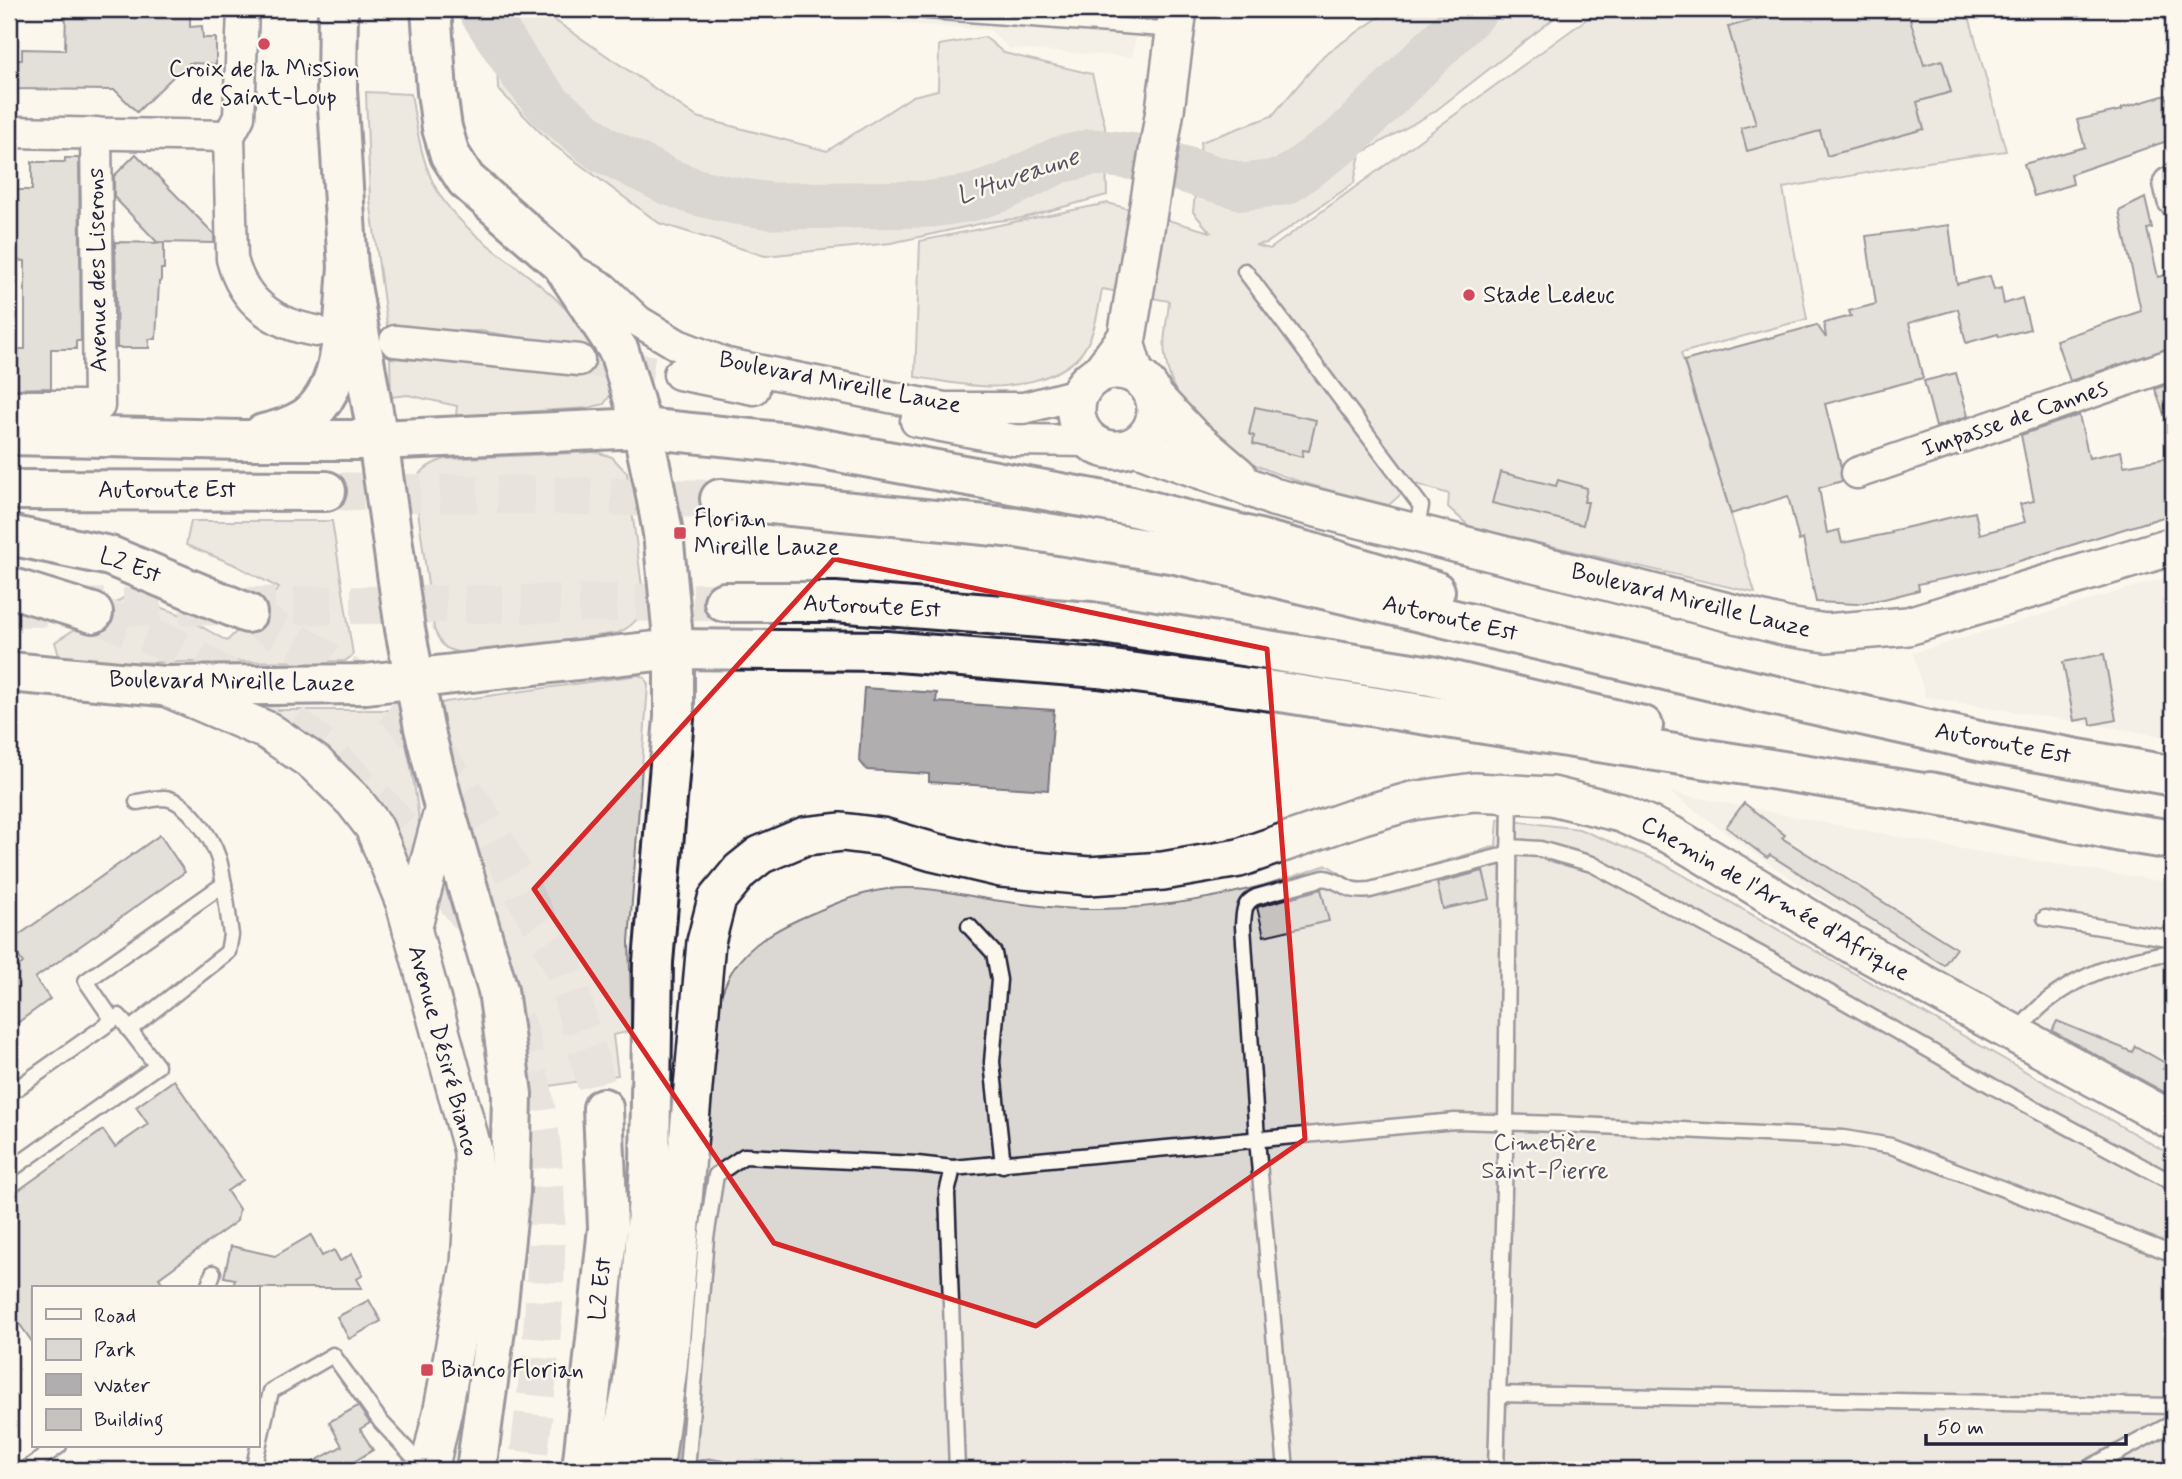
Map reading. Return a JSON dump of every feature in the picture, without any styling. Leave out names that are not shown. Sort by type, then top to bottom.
[{"type":"main road","points":[[338,9],[337,89],[348,268],[378,440],[385,503],[414,677]]},
{"type":"main road","points":[[431,9],[437,92],[442,128],[450,155],[466,180],[562,264],[619,351],[642,428],[663,533],[674,649],[674,719],[653,962],[650,1164],[640,1320],[632,1388],[616,1470]]},
{"type":"main road","points":[[242,440],[285,428],[306,418],[330,391],[338,371],[348,268]]},
{"type":"main road","points":[[9,435],[378,440],[642,428],[790,443],[1131,506],[1312,553],[1758,692]]},
{"type":"main road","name":"Autoroute Est","points":[[9,490],[326,491]]},
{"type":"main road","name":"Autoroute Est","points":[[720,499],[1016,528],[1176,554],[1758,692],[1983,742],[2173,776]]},
{"type":"main road","name":"L2 Est","points":[[9,535],[110,556],[247,613]]},
{"type":"main road","points":[[9,587],[93,613]]},
{"type":"main road","name":"Autoroute Est","points":[[724,603],[835,602],[983,613],[1090,622],[1216,640],[1431,676],[1955,798],[2173,840]]},
{"type":"main road","name":"Boulevard Mireille Lauze","points":[[9,672],[163,686],[366,684],[674,649],[886,651],[1098,668],[1287,693],[1955,798]]},
{"type":"main road","name":"Avenue Désiré Bianco","points":[[414,677],[444,807]]},
{"type":"main road","points":[[444,807],[498,990],[512,1094],[510,1192],[496,1322],[475,1470]]},
{"type":"main road","name":"L2 Est","points":[[582,1470],[608,1228],[603,1108]]},
{"type":"street","points":[[1127,337],[1157,412],[1154,426],[1147,438],[1136,446],[1120,451],[1104,449],[1089,440],[1079,427],[1075,411],[1090,383],[1127,337],[1165,110],[1177,19]]},
{"type":"street","points":[[244,23],[239,117],[229,136],[232,259],[236,274],[245,289],[271,317],[294,327],[316,331]]},
{"type":"street","points":[[9,132],[229,136]]},
{"type":"street","name":"Avenue des Liserons","points":[[9,406],[99,407],[96,134]]},
{"type":"street","name":"Boulevard Mireille Lauze","points":[[562,264],[603,288],[638,321],[678,345],[727,364],[944,408],[1024,408],[1090,383]]},
{"type":"street","points":[[394,341],[579,360]]},
{"type":"street","name":"Impasse de Cannes","points":[[1857,473],[2173,364]]},
{"type":"street","points":[[1090,383],[1121,369],[1147,388]]},
{"type":"street","name":"Boulevard Mireille Lauze","points":[[679,374],[1014,440],[1089,440]]},
{"type":"street","name":"Boulevard Mireille Lauze","points":[[1147,388],[1189,434],[1249,486]]},
{"type":"street","name":"Boulevard Mireille Lauze","points":[[1136,446],[1273,497],[1787,627],[1826,633],[1908,626],[2173,546]]},
{"type":"street","points":[[163,686],[268,731],[315,763],[354,801],[374,828],[384,850],[405,904],[412,931]]},
{"type":"street","name":"Chemin de l'Armée d'Afrique","points":[[654,1470],[668,1368],[706,942],[717,899],[740,872],[760,855],[805,836],[842,832],[882,837],[1001,869],[1090,876],[1163,871],[1239,858],[1412,801],[1474,792],[1552,796],[1621,813],[1671,835],[1853,945],[2173,1122]]},
{"type":"street","name":"Avenue Désiré Bianco","points":[[428,1470],[443,1409],[470,1264],[474,1198],[473,1151],[412,931],[444,807]]},
{"type":"lane","points":[[902,9],[1177,19]]},
{"type":"lane","points":[[1245,271],[1421,506],[1416,533]]},
{"type":"lane","points":[[1496,1470],[1506,1121],[1510,792]]},
{"type":"lane","points":[[130,1030],[228,952],[231,934],[218,857],[206,833],[189,812],[172,800],[164,798],[137,802]]},
{"type":"lane","points":[[1286,1470],[1257,1139],[1243,926],[1244,909],[1248,901],[1324,878],[1332,879],[1348,890],[1370,890],[1509,850],[1540,849],[1592,863],[1786,968],[1992,1086],[2173,1183]]},
{"type":"lane","points":[[112,1020],[86,981],[224,884]]},
{"type":"lane","points":[[2045,918],[2173,939]]},
{"type":"lane","points":[[969,926],[994,953],[999,980],[992,1062],[1003,1165]]},
{"type":"lane","points":[[2017,1034],[2026,1020],[2054,994],[2086,976],[2124,962],[2173,952]]},
{"type":"lane","points":[[9,1094],[120,1016],[157,1066],[9,1171]]},
{"type":"lane","points":[[687,1470],[706,1238],[716,1175],[744,1156],[953,1168],[1455,1121],[1506,1121],[1844,1138],[1891,1146],[2173,1254]]},
{"type":"lane","points":[[953,1168],[947,1193],[957,1470]]},
{"type":"lane","points":[[209,1286],[212,1273]]},
{"type":"lane","points":[[259,1444],[271,1391],[333,1355],[381,1422],[428,1470]]},
{"type":"lane","points":[[1498,1394],[2173,1406]]},
{"type":"lane","points":[[2085,1470],[2173,1423]]},
{"type":"lane","points":[[25,1470],[56,1448]]},
{"type":"lane","points":[[253,1470],[258,1448]]},
{"type":"lane","points":[[697,1470],[709,1467],[726,1470]]},
{"type":"highlighted area","points":[[834,559],[1267,649],[1305,1139],[1036,1326],[774,1243],[534,889]]},
{"type":"shaded area","points":[[747,9],[1142,9],[1132,57],[1009,49],[990,30],[766,14]]},
{"type":"shaded area","points":[[2173,575],[2173,738],[1925,697],[1913,653]]},
{"type":"shaded area","points":[[1669,792],[1957,848],[2173,883],[2173,1101],[1857,922],[1775,868]]},
{"type":"green space","points":[[495,9],[538,9],[697,117],[827,151],[913,96],[938,90],[939,45],[985,37],[1004,53],[1092,74],[1105,126],[1107,195],[1023,218],[988,222],[891,243],[765,256],[659,223],[551,143],[498,89]]},
{"type":"green space","name":"Stade Ledeuc","points":[[1391,9],[1566,9],[1434,112],[1360,154],[1354,183],[1267,243],[1255,245],[1270,249],[1595,13],[1587,9],[1967,9],[2006,151],[1783,188],[1807,319],[1681,353],[1755,593],[1470,527],[1448,507],[1449,494],[1413,483],[1389,505],[1319,487],[1250,462],[1220,444],[1194,421],[1176,392],[1164,348],[1169,301],[1102,289],[1092,332],[1080,355],[1060,370],[1033,381],[992,387],[915,377],[920,241],[1108,203],[1210,232],[1193,212],[1201,142],[1272,116],[1324,55]]},
{"type":"green space","points":[[366,92],[411,94],[424,160],[441,197],[466,226],[543,287],[567,310],[583,332],[613,391],[604,404],[588,408],[456,416],[457,406],[408,395],[391,397],[390,358],[588,374],[579,347],[481,331],[388,332],[370,200]]},
{"type":"green space","points":[[596,452],[612,457],[627,473],[643,594],[640,613],[635,622],[618,633],[468,654],[446,648],[434,629],[414,482],[420,474],[427,467],[445,459]]},
{"type":"green space","points":[[191,521],[332,521],[353,655],[345,661],[61,663],[55,642],[126,596],[177,613],[227,641],[279,588],[233,564],[186,545]]},
{"type":"green space","points":[[639,675],[645,678],[648,685],[629,942],[632,1031],[613,1035],[618,1075],[531,1089],[524,1020],[493,899],[436,715],[438,705]]},
{"type":"green space","points":[[246,710],[387,710],[397,717],[402,725],[419,825],[413,886],[400,866]]},
{"type":"green space","name":"Cimetière Saint-Pierre","points":[[1498,819],[1579,829],[1662,863],[2173,1156],[2173,1470],[676,1470],[692,1334],[717,1005],[732,971],[757,943],[778,929],[822,909],[859,895],[888,889],[928,889],[1019,904],[1086,909],[1158,906],[1215,897],[1327,865],[1361,886],[1496,846]]},
{"type":"water","points":[[864,688],[937,693],[936,702],[1054,710],[1048,790],[929,782],[929,774],[867,770],[859,760]]},
{"type":"building","points":[[73,9],[190,9],[190,27],[202,26],[203,38],[216,38],[216,64],[189,63],[189,68],[181,69],[137,112],[115,90],[9,89],[9,60],[22,60],[22,49],[65,50],[66,12],[73,13]]},
{"type":"building","points":[[1792,9],[1907,9],[1924,65],[1942,60],[1951,92],[1917,102],[1924,129],[1827,156],[1820,131],[1747,151],[1741,128],[1756,124],[1728,27]]},
{"type":"building","points":[[2166,95],[2170,107],[2173,106],[2173,139],[2071,174],[2073,184],[2034,196],[2024,164],[2085,147],[2077,120],[2122,110]]},
{"type":"building","points":[[136,154],[214,234],[214,243],[157,242],[114,197],[114,176]]},
{"type":"building","points":[[65,158],[79,158],[81,341],[76,341],[76,349],[51,349],[51,388],[9,389],[9,349],[25,349],[25,261],[14,260],[14,241],[9,241],[9,190],[32,190],[32,162],[65,162]]},
{"type":"building","points":[[2145,198],[2152,228],[2147,229],[2158,277],[2173,273],[2173,347],[2070,381],[2056,340],[2141,311],[2119,211]]},
{"type":"building","points":[[1949,225],[1957,284],[1990,276],[1994,290],[2001,288],[2004,304],[2022,298],[2030,329],[1966,343],[1958,309],[1909,323],[1923,378],[1825,404],[1842,481],[1819,488],[1827,533],[1839,530],[1842,543],[1975,512],[1980,534],[2025,522],[2020,504],[2034,501],[2021,435],[2079,415],[2089,458],[2121,451],[2124,466],[2173,457],[2173,494],[2170,494],[2173,514],[2000,567],[1918,584],[1919,590],[1884,599],[1857,604],[1816,602],[1803,539],[1799,541],[1788,496],[1731,514],[1684,361],[1817,325],[1826,338],[1824,323],[1851,316],[1849,311],[1876,304],[1866,236]]},
{"type":"building","points":[[115,242],[164,243],[164,269],[161,269],[159,282],[156,339],[149,339],[149,348],[117,348]]},
{"type":"building","points":[[1956,373],[1968,416],[1936,427],[1924,381]]},
{"type":"building","points":[[2173,382],[2173,431],[2170,431],[2155,389]]},
{"type":"building","points":[[1255,407],[1316,420],[1309,451],[1303,450],[1302,457],[1253,444],[1254,436],[1249,434]]},
{"type":"building","points":[[1500,472],[1556,486],[1558,480],[1587,488],[1584,502],[1588,502],[1583,525],[1492,503]]},
{"type":"building","points":[[2104,654],[2116,720],[2091,725],[2090,718],[2074,721],[2063,662]]},
{"type":"building","points":[[1744,803],[1785,835],[1782,838],[1956,948],[1944,965],[1770,855],[1767,858],[1726,827]]},
{"type":"building","points":[[160,835],[185,872],[35,978],[50,999],[9,1029],[9,973],[23,963],[9,942]]},
{"type":"building","points":[[1483,871],[1490,899],[1443,909],[1437,883]]},
{"type":"building","points":[[1321,889],[1329,921],[1264,936],[1257,907]]},
{"type":"building","points":[[2057,1021],[2132,1052],[2135,1046],[2167,1064],[2163,1069],[2173,1075],[2173,1097],[2052,1031]]},
{"type":"building","points":[[174,1080],[243,1180],[227,1191],[239,1209],[237,1221],[159,1278],[165,1286],[32,1286],[32,1342],[9,1309],[9,1197],[103,1130],[115,1147],[148,1124],[136,1107]]},
{"type":"building","points":[[311,1235],[322,1256],[334,1250],[340,1261],[352,1254],[363,1275],[357,1279],[362,1288],[233,1286],[235,1279],[224,1277],[231,1246],[275,1256]]},
{"type":"building","points":[[369,1300],[381,1321],[349,1339],[337,1317]]},
{"type":"building","points":[[358,1406],[370,1423],[360,1429],[373,1450],[352,1463],[356,1470],[299,1470],[342,1446],[329,1422]]},
{"type":"waterway","name":"L'Huveaune","points":[[481,9],[523,73],[550,106],[601,148],[669,182],[696,192],[772,206],[932,204],[971,198],[1002,188],[1059,160],[1094,152],[1145,158],[1243,187],[1284,182],[1343,140],[1475,9]]},
{"type":"tunnel","points":[[579,360],[679,374]]},
{"type":"tunnel","points":[[326,491],[720,499]]},
{"type":"tunnel","points":[[9,608],[724,602]]},
{"type":"tunnel","points":[[93,613],[174,646],[267,701],[325,750],[388,813],[470,917],[476,932]]},
{"type":"tunnel","points":[[247,613],[320,656],[397,711],[448,770],[485,823],[563,965],[603,1108]]},
{"type":"tunnel","points":[[515,1019],[537,1115],[544,1165],[546,1216],[543,1318],[527,1470]]},
{"type":"place","name":"Croix de la Mission de Saint-Loup","points":[[264,44]]},
{"type":"place","name":"Stade Ledeuc","points":[[1469,295]]},
{"type":"place","name":"Florian Mireille Lauze","points":[[680,533]]},
{"type":"place","name":"Bianco Florian","points":[[427,1370]]}]
